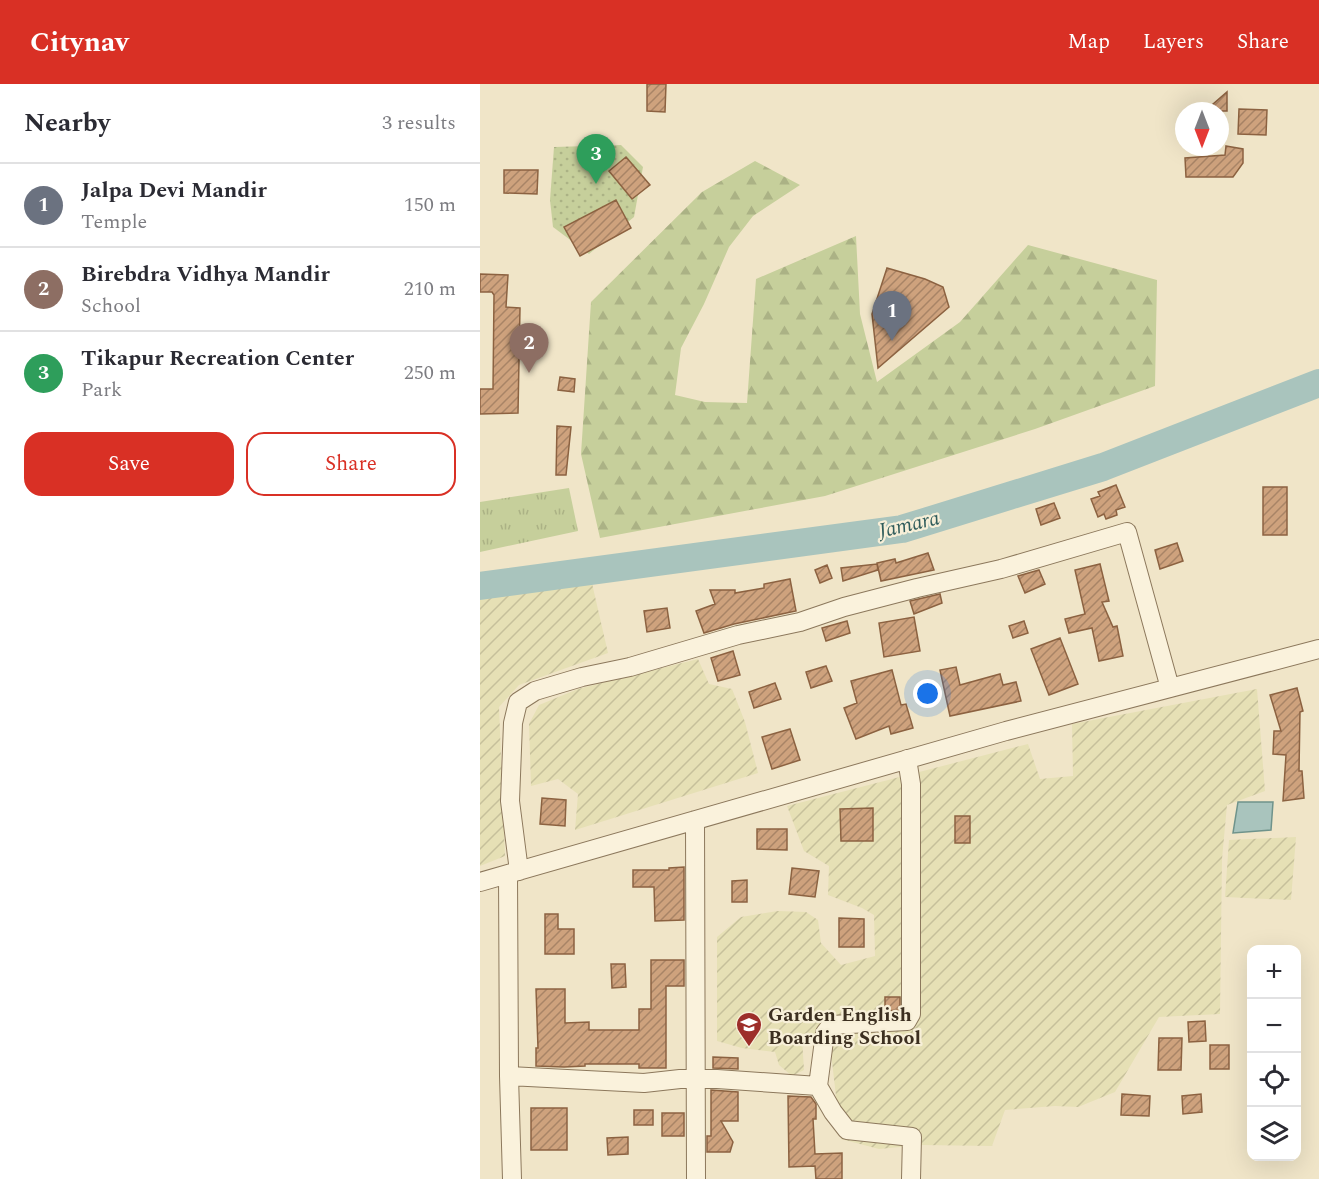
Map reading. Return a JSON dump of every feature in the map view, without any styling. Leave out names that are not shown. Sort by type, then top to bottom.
[{"type":"street","points":[[512,1179],[509,1076],[513,873],[510,801],[513,723],[518,702],[535,691],[582,677],[630,667],[738,634],[800,622],[844,607],[1000,569],[1127,532],[1170,688]]},
{"type":"street","points":[[480,882],[1006,731],[1319,649]]},
{"type":"street","points":[[907,759],[911,784],[911,1014],[907,1021],[831,1025],[825,1033],[818,1086],[847,1131],[912,1137],[911,1179]]},
{"type":"street","points":[[695,820],[696,1179]]},
{"type":"street","points":[[509,1076],[644,1083],[696,1079],[818,1086]]},
{"type":"shaded area","points":[[591,579],[608,653],[519,685],[499,707],[505,856],[480,866],[480,599]]},
{"type":"shaded area","points":[[698,659],[709,684],[732,689],[745,722],[758,773],[575,830],[578,794],[558,779],[531,786],[529,724],[539,705],[578,689]]},
{"type":"shaded area","points":[[1257,689],[1265,791],[1227,805],[1222,859],[1220,1014],[1159,1017],[1115,1092],[1078,1107],[1055,1106],[1005,1110],[992,1146],[921,1145],[879,1149],[841,1139],[829,1036],[802,1038],[804,1070],[792,1076],[779,1065],[775,1052],[742,1048],[717,1041],[717,937],[741,917],[778,911],[806,912],[818,920],[821,943],[841,965],[875,956],[874,915],[828,895],[829,866],[804,851],[787,806],[1028,744],[1040,779],[1073,776],[1072,724]]},
{"type":"shaded area","points":[[1296,837],[1291,900],[1225,897],[1229,840]]},
{"type":"green space","points":[[621,145],[643,167],[634,217],[589,254],[553,227],[550,200],[554,147]]},
{"type":"green space","points":[[755,161],[800,185],[753,216],[729,247],[704,304],[681,348],[675,395],[705,402],[747,403],[756,279],[856,236],[860,314],[877,382],[960,322],[1028,245],[1157,280],[1155,386],[1035,429],[825,496],[600,538],[581,454],[591,302],[702,192]]},
{"type":"green space","points":[[569,488],[578,531],[480,552],[480,502]]},
{"type":"water","points":[[1238,802],[1273,802],[1271,830],[1233,833]]},
{"type":"building","points":[[647,84],[666,84],[665,112],[647,111]]},
{"type":"building","points":[[1227,92],[1227,102],[1215,102]]},
{"type":"building","points":[[1239,109],[1267,110],[1266,135],[1238,134]]},
{"type":"building","points":[[1229,147],[1243,149],[1243,163],[1233,177],[1186,177],[1185,158],[1229,156]]},
{"type":"building","points":[[626,157],[650,185],[632,199],[609,171]]},
{"type":"building","points":[[504,170],[538,170],[537,194],[504,193]]},
{"type":"building","points":[[616,200],[631,228],[580,256],[564,227]]},
{"type":"building","points":[[887,268],[943,287],[949,307],[878,368],[872,314]]},
{"type":"building","points":[[480,274],[508,275],[506,307],[520,308],[518,413],[480,414],[480,389],[493,389],[494,295],[492,292],[480,292]]},
{"type":"building","points":[[560,377],[575,379],[574,392],[558,390]]},
{"type":"building","points":[[557,426],[571,427],[566,475],[556,475]]},
{"type":"building","points":[[1116,485],[1125,507],[1116,510],[1117,515],[1106,519],[1104,514],[1098,517],[1091,499],[1100,496],[1098,492]]},
{"type":"building","points":[[1263,487],[1287,487],[1287,535],[1263,535]]},
{"type":"building","points":[[1054,503],[1060,518],[1041,525],[1036,509]]},
{"type":"building","points":[[1177,543],[1183,561],[1160,569],[1155,550]]},
{"type":"building","points":[[928,553],[934,570],[881,581],[877,563],[895,559],[896,563]]},
{"type":"building","points":[[877,564],[878,570],[843,581],[841,568]]},
{"type":"building","points":[[1100,564],[1109,601],[1102,602],[1113,627],[1117,626],[1123,656],[1099,661],[1092,628],[1069,633],[1065,619],[1085,614],[1075,570]]},
{"type":"building","points":[[827,565],[832,578],[820,583],[815,570]]},
{"type":"building","points":[[1039,570],[1045,584],[1025,593],[1018,576]]},
{"type":"building","points":[[790,579],[796,611],[704,633],[696,611],[715,604],[710,590],[735,590],[735,593],[764,588],[764,584]]},
{"type":"building","points":[[940,594],[942,603],[914,614],[910,601]]},
{"type":"building","points":[[667,608],[670,628],[647,632],[644,611]]},
{"type":"building","points":[[914,617],[920,651],[884,657],[879,623]]},
{"type":"building","points":[[847,621],[850,633],[826,641],[822,628]]},
{"type":"building","points":[[1024,621],[1028,633],[1013,638],[1009,626]]},
{"type":"building","points":[[1060,638],[1078,684],[1049,695],[1031,649]]},
{"type":"building","points":[[733,651],[740,675],[718,681],[711,658]]},
{"type":"building","points":[[826,666],[832,681],[811,688],[806,672]]},
{"type":"building","points":[[956,667],[960,685],[1000,674],[1003,685],[1016,682],[1021,701],[950,716],[940,670]]},
{"type":"building","points":[[892,670],[901,705],[906,704],[913,728],[891,734],[889,726],[856,739],[844,708],[857,703],[851,681]]},
{"type":"building","points":[[775,683],[781,699],[754,708],[749,692]]},
{"type":"building","points":[[1297,688],[1303,711],[1300,712],[1299,771],[1302,771],[1304,798],[1283,801],[1286,755],[1273,754],[1274,731],[1281,731],[1270,695]]},
{"type":"building","points":[[790,729],[800,760],[772,769],[762,737]]},
{"type":"building","points":[[542,798],[566,800],[565,826],[540,824]]},
{"type":"building","points":[[873,808],[873,841],[841,841],[840,809]]},
{"type":"building","points":[[955,816],[970,816],[970,843],[955,843]]},
{"type":"building","points":[[757,829],[787,829],[787,850],[757,849]]},
{"type":"building","points":[[684,867],[684,920],[655,921],[654,887],[633,887],[633,870],[669,870],[669,868]]},
{"type":"building","points":[[792,868],[819,871],[815,897],[789,894]]},
{"type":"building","points":[[747,880],[747,902],[732,902],[732,881]]},
{"type":"building","points":[[545,914],[558,914],[558,929],[574,929],[574,954],[545,954]]},
{"type":"building","points":[[839,918],[864,919],[864,947],[839,947]]},
{"type":"building","points":[[651,960],[684,960],[684,986],[666,986],[666,1068],[639,1068],[639,1064],[536,1066],[536,1048],[538,1048],[536,989],[565,989],[565,1023],[589,1022],[589,1030],[639,1030],[639,1009],[651,1009]]},
{"type":"building","points":[[611,964],[625,964],[626,987],[612,988]]},
{"type":"building","points":[[885,997],[900,997],[900,1010],[885,1011]]},
{"type":"building","points":[[1205,1021],[1206,1041],[1189,1042],[1188,1022]]},
{"type":"building","points":[[1159,1038],[1182,1038],[1181,1070],[1158,1070]]},
{"type":"building","points":[[1210,1045],[1229,1045],[1229,1069],[1210,1069]]},
{"type":"building","points":[[713,1057],[738,1058],[738,1069],[713,1068]]},
{"type":"building","points":[[711,1090],[738,1092],[738,1121],[721,1121],[733,1142],[730,1152],[707,1152],[707,1136],[711,1136]]},
{"type":"building","points":[[1122,1094],[1150,1096],[1149,1116],[1121,1115]]},
{"type":"building","points":[[1201,1094],[1202,1112],[1183,1114],[1182,1096]]},
{"type":"building","points":[[788,1096],[811,1097],[816,1104],[816,1119],[813,1119],[815,1154],[842,1153],[842,1179],[816,1179],[815,1166],[789,1167]]},
{"type":"building","points":[[531,1108],[567,1108],[567,1150],[531,1150]]},
{"type":"building","points":[[634,1110],[653,1110],[653,1125],[634,1125]]},
{"type":"building","points":[[662,1113],[684,1113],[684,1136],[662,1136]]},
{"type":"building","points":[[628,1137],[628,1154],[608,1155],[607,1138]]},
{"type":"waterway","name":"Jamara","points":[[480,586],[902,529],[1103,467],[1319,383]]},
{"type":"place","name":"Tikapur Recreation Center","points":[[596,184]]},
{"type":"place","name":"Jalpa Devi Mandir","points":[[892,341]]},
{"type":"place","name":"Birebdra Vidhya Mandir","points":[[529,373]]},
{"type":"place","name":"Garden English Boarding School","points":[[749,1048]]}]
